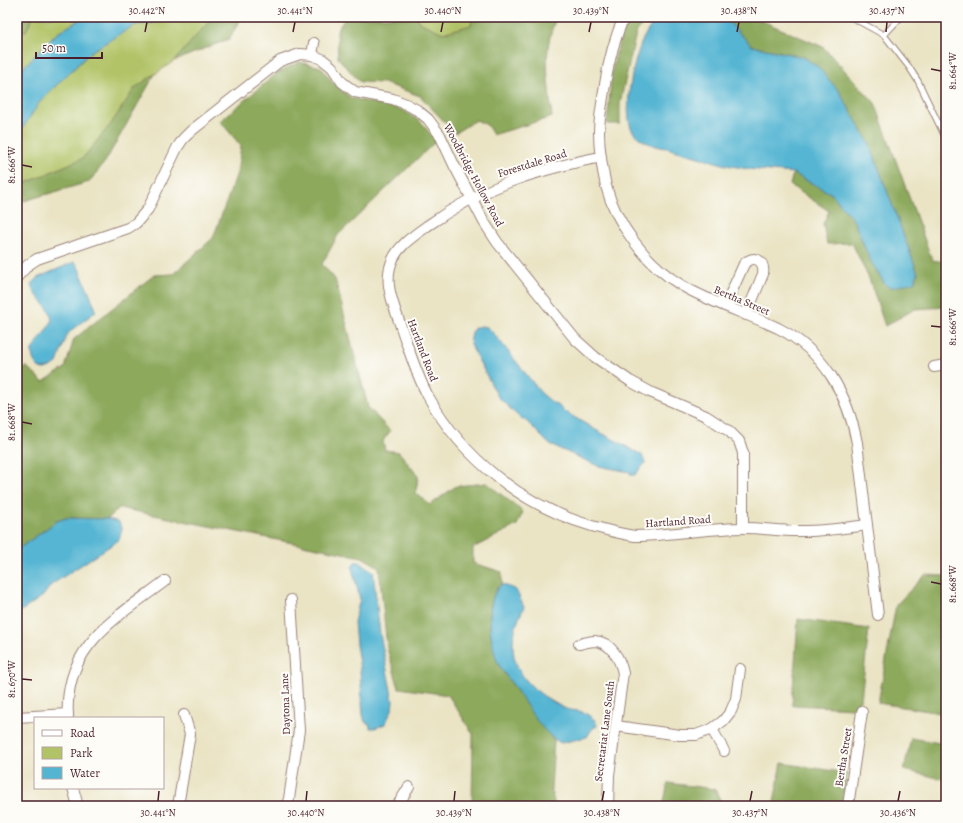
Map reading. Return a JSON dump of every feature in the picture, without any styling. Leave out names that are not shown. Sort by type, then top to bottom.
[{"type":"street","name":"Bertha Street","points":[[624,17],[617,32],[611,52],[601,109],[600,131],[601,157],[606,186],[616,210],[630,236],[645,255],[663,272],[680,285],[778,329],[794,338],[813,354],[826,368],[837,384],[854,424],[858,443],[878,615]]},
{"type":"street","points":[[17,277],[28,265],[37,259],[128,228],[136,223],[148,209],[177,148],[183,139],[191,131],[280,61],[300,54],[312,55],[314,43]]},
{"type":"street","name":"Woodbridge Hollow Road","points":[[312,55],[322,59],[332,67],[342,82],[355,92],[393,99],[417,110],[428,120],[440,134],[454,165],[484,222],[497,242],[575,339],[595,357],[630,381],[650,392],[706,416],[729,431],[739,441],[743,453],[743,528]]},
{"type":"street","name":"Forestdale Road","points":[[472,198],[523,176],[566,164],[601,157]]},
{"type":"street","name":"Hartland Road","points":[[472,198],[444,214],[400,248],[392,260],[388,274],[389,289],[414,366],[428,395],[444,421],[460,442],[480,463],[502,481],[528,498],[563,516],[593,526],[635,536],[743,528],[804,531],[867,525]]},
{"type":"street","points":[[725,306],[744,264],[748,260],[755,259],[761,262],[764,267],[763,274],[746,315]]},
{"type":"street","points":[[934,367],[946,365]]},
{"type":"street","points":[[17,717],[68,716],[71,681],[75,667],[82,653],[102,629],[165,581]]},
{"type":"street","name":"Daytona Lane","points":[[286,806],[291,784],[299,730],[291,600]]},
{"type":"street","name":"Secretariat Lane South","points":[[579,644],[595,641],[606,645],[615,652],[621,663],[623,673],[609,775],[608,806]]},
{"type":"street","points":[[616,726],[680,735],[696,735],[712,729],[723,721],[731,711],[736,699],[740,669]]},
{"type":"street","name":"Bertha Street","points":[[848,806],[862,712]]},
{"type":"street","points":[[178,806],[190,734],[184,715]]},
{"type":"street","points":[[712,729],[724,751]]},
{"type":"street","points":[[398,806],[409,786]]},
{"type":"street","points":[[74,789],[78,806]]},
{"type":"lane","points":[[852,17],[884,35],[909,67],[918,81],[946,139]]},
{"type":"lane","points":[[884,35],[901,17]]},
{"type":"green space","points":[[17,17],[33,17],[26,31],[17,36]]},
{"type":"green space","points":[[33,17],[84,17],[56,34],[17,74],[17,36],[26,31]]},
{"type":"green space","points":[[177,17],[213,17],[174,61],[135,88],[111,124],[83,158],[17,187],[17,137],[41,100],[92,51],[135,25],[167,21]]},
{"type":"green space","points":[[213,17],[242,17],[229,39],[174,61]]},
{"type":"green space","points":[[346,17],[417,17],[419,22],[443,33],[471,25],[473,17],[557,17],[549,41],[547,66],[552,117],[493,135],[487,125],[476,120],[455,133],[420,96],[384,83],[360,82],[338,58],[337,30]]},
{"type":"green space","points":[[417,17],[473,17],[472,25],[443,33],[419,22]]},
{"type":"green space","points":[[632,17],[647,17],[636,33],[620,103],[620,124],[607,124],[612,70],[622,31]]},
{"type":"green space","points":[[724,17],[753,17],[823,47],[875,103],[932,260],[946,262],[946,307],[915,309],[885,326],[870,281],[852,243],[827,244],[823,224],[829,211],[790,185],[793,173],[832,194],[854,221],[870,260],[884,283],[914,282],[918,274],[870,145],[839,91],[803,57],[752,46]]},
{"type":"green space","points":[[299,62],[321,67],[333,83],[351,98],[403,110],[421,122],[436,141],[338,235],[322,264],[335,279],[368,407],[390,431],[383,441],[385,450],[399,452],[418,476],[416,493],[430,505],[456,486],[487,483],[523,512],[517,525],[473,548],[473,563],[502,572],[502,584],[497,588],[491,604],[490,632],[499,665],[535,717],[554,740],[551,789],[555,806],[472,806],[473,734],[448,695],[399,688],[387,648],[379,567],[362,557],[119,508],[108,519],[66,518],[57,521],[17,550],[17,377],[26,366],[43,382],[65,368],[74,339],[154,275],[173,274],[213,238],[237,173],[241,146],[220,121],[277,73]]},
{"type":"green space","points":[[155,74],[105,162],[89,182],[17,203],[17,187],[83,158],[111,124],[135,88]]},
{"type":"green space","points":[[925,575],[946,576],[946,714],[878,703],[896,605]]},
{"type":"green space","points":[[798,619],[869,629],[861,699],[853,708],[792,705]]},
{"type":"green space","points":[[911,738],[946,744],[946,780],[904,770]]},
{"type":"green space","points":[[782,763],[847,773],[842,806],[773,806]]},
{"type":"green space","points":[[668,783],[715,789],[723,806],[663,806]]},
{"type":"water","points":[[84,17],[177,17],[167,21],[135,25],[92,51],[41,100],[17,137],[17,74],[56,34]]},
{"type":"water","points":[[659,17],[724,17],[752,46],[803,57],[817,66],[839,91],[870,145],[918,274],[914,282],[890,288],[884,283],[870,260],[854,221],[832,194],[793,173],[748,169],[726,165],[652,145],[635,134],[629,121],[628,110],[630,84],[640,46],[647,31]]},
{"type":"water","points":[[74,262],[77,264],[95,307],[95,312],[67,335],[57,363],[47,369],[42,369],[35,362],[32,356],[32,350],[51,323],[51,318],[50,313],[36,294],[31,284],[37,278]]},
{"type":"water","points":[[481,326],[487,327],[496,336],[541,393],[553,403],[596,430],[642,455],[645,463],[635,475],[631,475],[630,472],[598,466],[549,444],[525,420],[520,418],[498,397],[470,344],[474,328]]},
{"type":"water","points":[[66,518],[108,519],[119,522],[122,529],[119,540],[51,585],[43,596],[17,614],[17,550],[57,521]]},
{"type":"water","points":[[355,562],[359,562],[373,571],[380,634],[393,701],[392,710],[385,724],[375,728],[370,728],[370,725],[365,722],[363,715],[360,669],[354,622],[360,599],[352,568]]},
{"type":"water","points":[[502,584],[516,590],[524,607],[515,630],[513,644],[514,656],[518,668],[532,687],[542,695],[564,708],[581,711],[595,720],[597,726],[592,729],[587,737],[561,743],[554,739],[535,718],[501,668],[493,647],[490,611],[492,600],[496,591]]}]
